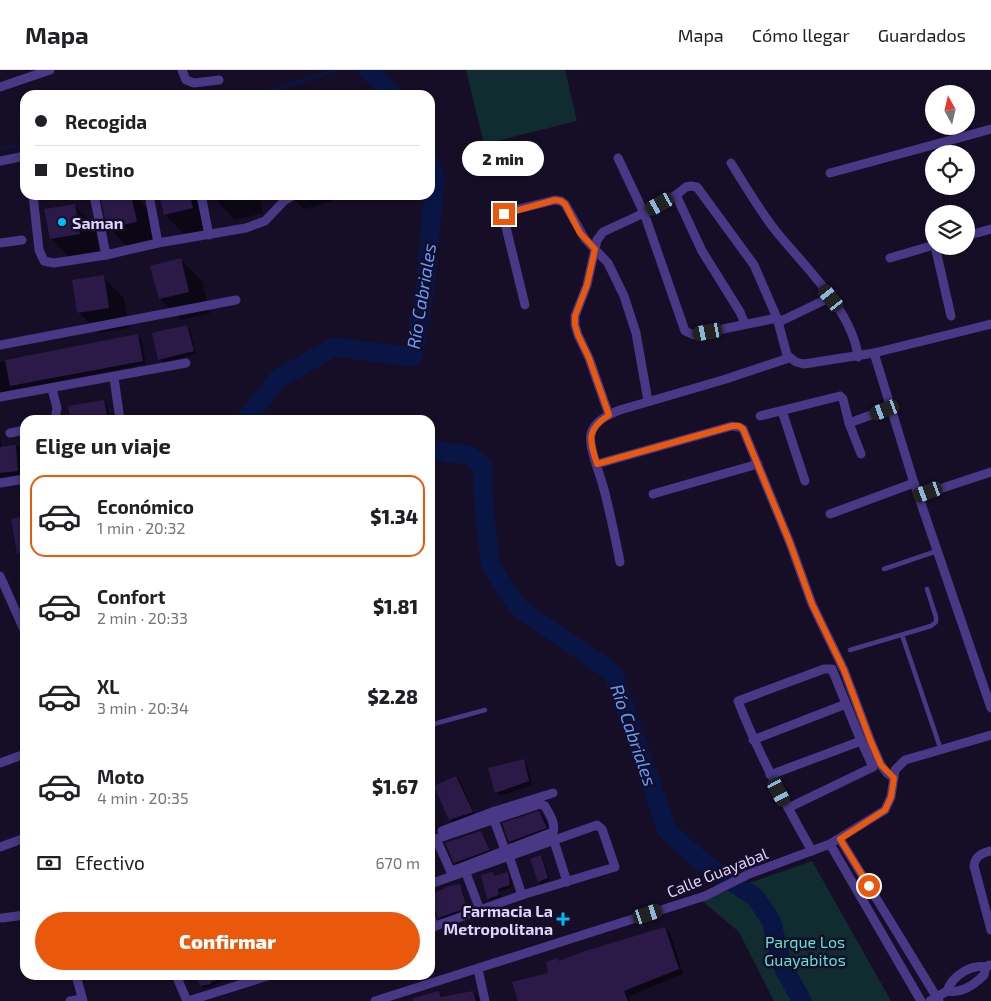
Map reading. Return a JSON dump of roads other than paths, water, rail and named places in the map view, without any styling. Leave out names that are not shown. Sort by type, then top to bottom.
[{"type":"street","points":[[0,87],[50,70]]},
{"type":"street","points":[[182,70],[186,80],[194,83],[219,80]]},
{"type":"street","points":[[830,173],[991,129]]},
{"type":"street","points":[[0,161],[20,157]]},
{"type":"street","points":[[618,158],[644,214],[685,331],[694,335],[745,324],[778,320],[831,298]]},
{"type":"street","points":[[731,163],[775,230],[831,298],[854,337],[858,357]]},
{"type":"street","points":[[609,415],[575,325],[575,316],[587,285],[598,237],[603,232],[644,214],[688,186],[697,187],[754,265],[778,320],[783,344],[790,358],[796,362],[804,364],[858,357],[991,324]]},
{"type":"street","points":[[676,195],[702,251],[740,312],[745,324]]},
{"type":"street","points":[[34,200],[39,250],[44,261],[54,263],[246,228],[265,220],[285,200]]},
{"type":"street","points":[[95,200],[106,255]]},
{"type":"street","points":[[150,200],[158,243]]},
{"type":"street","points":[[202,200],[210,235]]},
{"type":"street","points":[[525,305],[503,217],[504,213],[555,200],[561,201],[565,204],[580,233],[605,258],[628,306],[636,333],[648,401]]},
{"type":"street","points":[[975,233],[991,229]]},
{"type":"street","points":[[0,243],[22,240]]},
{"type":"street","points":[[890,258],[925,248]]},
{"type":"street","points":[[936,255],[951,316]]},
{"type":"street","points":[[0,345],[236,300]]},
{"type":"street","points":[[874,353],[914,484],[991,708]]},
{"type":"street","points":[[620,562],[590,441],[591,433],[596,426],[609,415],[620,410],[790,358]]},
{"type":"street","points":[[0,397],[114,378],[186,363]]},
{"type":"street","points":[[114,378],[119,415]]},
{"type":"street","points":[[52,389],[57,408],[56,415]]},
{"type":"street","points":[[760,416],[840,396],[843,399],[860,454]]},
{"type":"street","points":[[849,423],[885,410],[891,410]]},
{"type":"street","points":[[782,411],[805,481]]},
{"type":"street","points":[[597,464],[736,426],[743,429],[790,543],[812,604],[844,670],[871,742],[881,765],[894,778]]},
{"type":"street","points":[[10,433],[20,431]]},
{"type":"street","points":[[653,494],[758,464]]},
{"type":"street","points":[[918,496],[991,472]]},
{"type":"street","points":[[0,483],[20,480]]},
{"type":"street","points":[[830,514],[914,484]]},
{"type":"street","points":[[0,576],[20,621]]},
{"type":"street","points":[[788,808],[873,767],[846,704],[835,672],[832,669],[828,668],[738,701],[753,740],[770,775],[788,808],[812,851]]},
{"type":"street","points":[[753,740],[846,704]]},
{"type":"street","points":[[894,778],[895,770],[905,760],[991,735]]},
{"type":"street","points":[[770,775],[861,741]]},
{"type":"street","points":[[0,763],[20,756]]},
{"type":"street","name":"Calle Guayabal","points":[[375,1001],[705,896],[749,874],[830,844],[885,810],[891,797],[894,778]]},
{"type":"street","points":[[435,837],[495,811],[553,793]]},
{"type":"street","points":[[435,837],[543,804],[554,823],[553,832],[466,872],[435,882]]},
{"type":"street","points":[[494,820],[522,895]]},
{"type":"street","points":[[435,877],[597,825],[602,829],[615,867],[522,895],[435,926]]},
{"type":"street","points":[[840,839],[936,1000],[947,991],[950,982],[972,967],[989,965]]},
{"type":"street","points":[[0,846],[20,840]]},
{"type":"street","points":[[554,840],[567,882]]},
{"type":"street","points":[[435,843],[451,872]]},
{"type":"street","points":[[830,844],[921,1001]]},
{"type":"street","points":[[991,851],[979,855],[975,860],[974,866],[991,930]]},
{"type":"street","points":[[466,872],[480,910]]},
{"type":"street","points":[[2,918],[20,916]]},
{"type":"street","points":[[947,991],[957,993],[966,989],[984,975],[989,965]]},
{"type":"street","points":[[478,969],[485,1001]]},
{"type":"street","points":[[70,1001],[82,1000],[77,980]]},
{"type":"street","points":[[178,980],[188,1001],[251,980]]},
{"type":"lane","points":[[884,569],[937,551]]},
{"type":"lane","points":[[850,650],[931,626],[936,622],[936,617],[927,589]]},
{"type":"lane","points":[[902,635],[941,750]]},
{"type":"lane","points":[[435,724],[484,710]]},
{"type":"waterway","points":[[273,90],[336,70]]},
{"type":"waterway","name":"Río Cabriales","points":[[368,70],[388,90]]},
{"type":"waterway","points":[[0,149],[20,145]]},
{"type":"waterway","name":"Río Cabriales","points":[[249,415],[278,379],[334,347],[413,357],[425,287],[433,200]]},
{"type":"waterway","name":"Río Cabriales","points":[[435,450],[469,455],[483,467],[483,496],[490,563],[503,586],[519,608],[613,673],[667,830],[703,863],[755,897],[771,920],[783,967],[802,1001]]},
{"type":"place","name":"Saman","points":[[62,222]]},
{"type":"place","name":"Farmacia La Metropolitana","points":[[563,919]]},
{"type":"park label","name":"Parque Los Guayabitos","points":[[805,950]]}]
